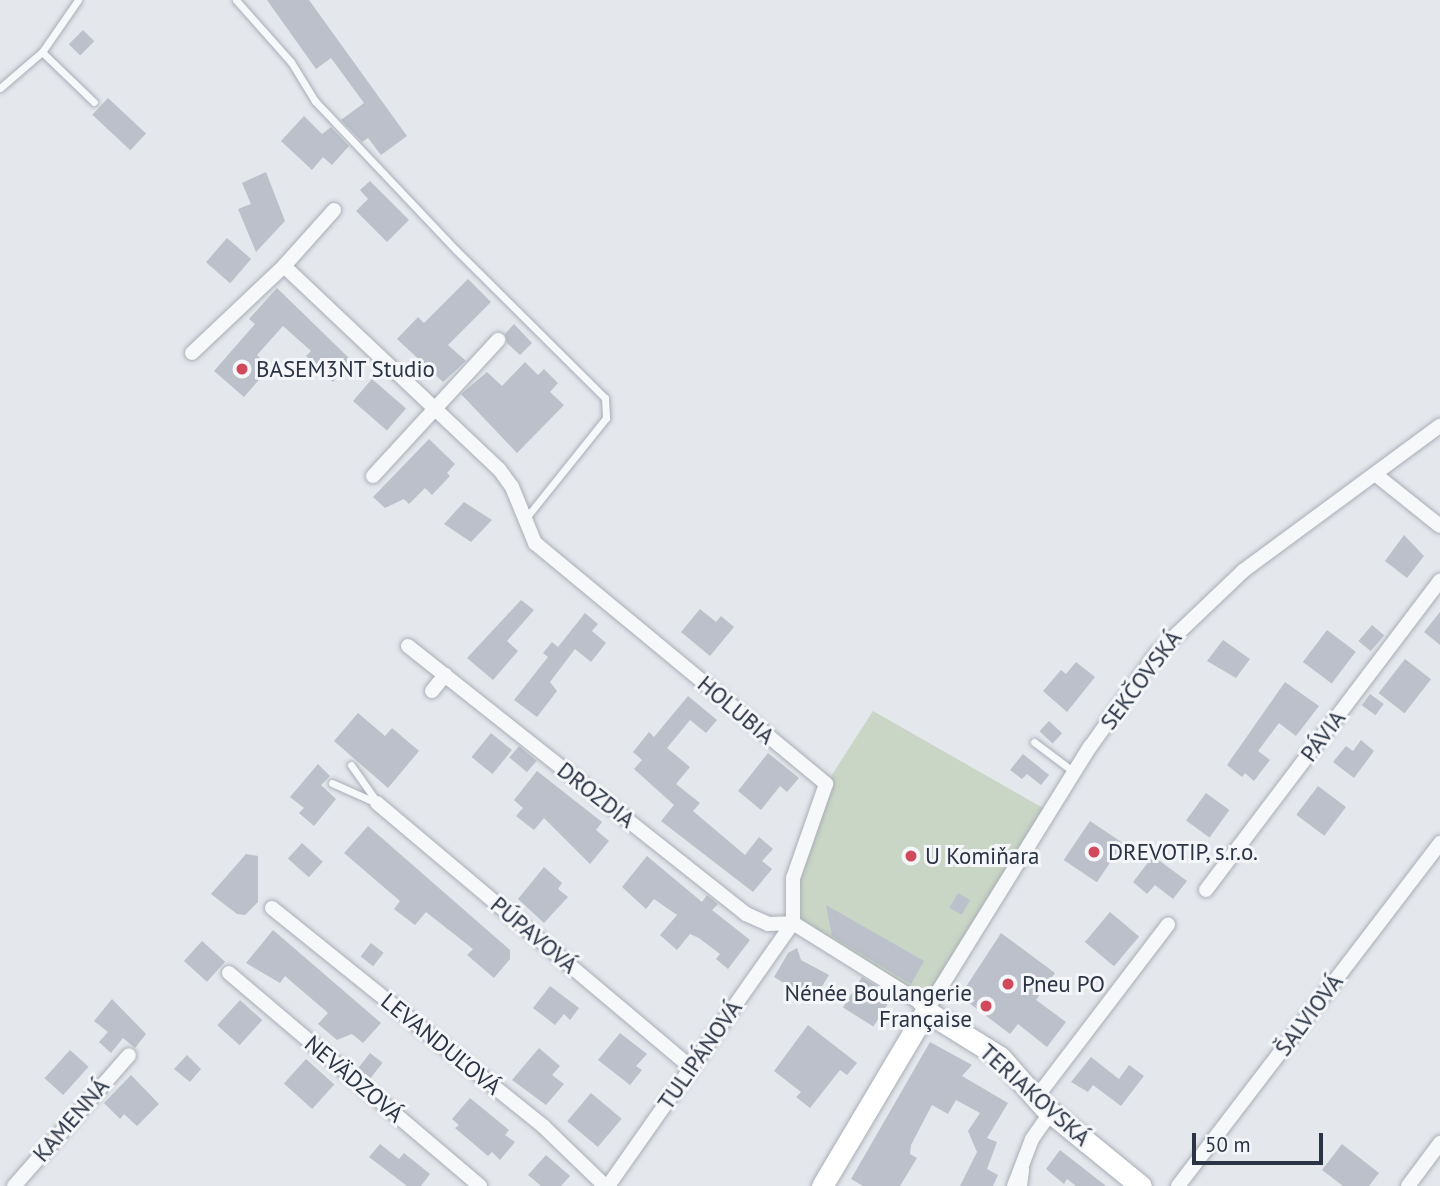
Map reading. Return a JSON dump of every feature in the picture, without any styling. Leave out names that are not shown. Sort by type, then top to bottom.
[{"type":"street","points":[[192,353],[284,266],[334,211]]},
{"type":"street","points":[[284,266],[499,470],[512,487],[525,519]]},
{"type":"street","points":[[373,476],[498,340]]},
{"type":"street","name":"SEKČOVSKÁ","points":[[822,1186],[926,1011],[1074,772],[1179,629],[1243,570],[1440,426]]},
{"type":"street","points":[[1375,474],[1440,526]]},
{"type":"street","name":"HOLUBIA","points":[[525,519],[535,543],[826,784],[793,878],[793,923]]},
{"type":"street","name":"PÁVIA","points":[[1206,890],[1440,581]]},
{"type":"street","name":"DROZDIA","points":[[408,646],[746,914],[768,924],[793,923]]},
{"type":"street","points":[[432,691],[444,675]]},
{"type":"street","name":"PÚPAVOVÁ","points":[[377,803],[691,1068]]},
{"type":"street","name":"ŠALVIOVÁ","points":[[1178,1186],[1440,843]]},
{"type":"street","name":"LEVANDUĽOVÁ","points":[[272,908],[544,1126],[606,1186]]},
{"type":"street","points":[[793,923],[911,996],[926,1011]]},
{"type":"street","name":"TULIPÁNOVÁ","points":[[606,1186],[793,923]]},
{"type":"street","points":[[1014,1186],[1043,1105],[1168,925]]},
{"type":"street","name":"NEVÄDZOVÁ","points":[[229,973],[480,1186]]},
{"type":"street","name":"TERIAKOVSKÁ","points":[[926,1011],[1000,1057],[1043,1105],[1140,1186]]},
{"type":"street","name":"KAMENNÁ","points":[[14,1186],[129,1055]]},
{"type":"street","points":[[1408,1186],[1440,1143]]},
{"type":"lane","points":[[0,88],[42,52],[78,0]]},
{"type":"lane","points":[[236,0],[291,62],[315,101],[456,250],[605,398],[606,418],[525,519]]},
{"type":"lane","points":[[42,52],[94,102]]},
{"type":"lane","points":[[1034,742],[1074,772]]},
{"type":"lane","points":[[351,765],[377,803]]},
{"type":"lane","points":[[332,783],[377,803]]},
{"type":"lane","points":[[1023,1186],[1025,1154]]},
{"type":"green space","name":"U Komiňara","points":[[873,711],[1050,812],[926,1011],[793,923],[793,878],[826,784]]},
{"type":"building","points":[[267,0],[309,0],[407,136],[381,155],[368,138],[362,142],[341,120],[364,103],[331,58],[316,69]]},
{"type":"building","points":[[83,30],[94,41],[80,55],[69,44]]},
{"type":"building","points":[[108,98],[146,133],[130,150],[92,115]]},
{"type":"building","points":[[304,116],[322,134],[331,127],[349,146],[332,165],[323,157],[312,170],[281,141]]},
{"type":"building","points":[[266,172],[285,221],[256,252],[238,209],[251,204],[242,183]]},
{"type":"building","points":[[370,181],[409,220],[387,242],[356,211],[368,199],[360,190]]},
{"type":"building","points":[[227,238],[251,259],[230,283],[206,262]]},
{"type":"building","points":[[468,279],[491,302],[448,345],[466,361],[443,382],[397,339],[418,317],[424,323]]},
{"type":"building","points":[[277,288],[352,361],[333,382],[306,356],[311,351],[283,326],[257,355],[270,367],[244,397],[214,371],[255,324],[249,319]]},
{"type":"building","points":[[514,324],[532,343],[520,355],[507,343],[505,334]]},
{"type":"building","points":[[525,362],[538,375],[544,369],[558,383],[550,392],[564,405],[517,453],[461,394],[487,372],[502,386]]},
{"type":"building","points":[[372,379],[406,409],[387,430],[353,401]]},
{"type":"building","points":[[429,439],[455,464],[447,473],[450,476],[432,495],[425,488],[409,504],[404,499],[385,508],[373,497]]},
{"type":"building","points":[[464,502],[492,520],[471,542],[444,524]]},
{"type":"building","points":[[1404,535],[1424,556],[1407,578],[1385,561]]},
{"type":"building","points":[[521,600],[534,610],[507,641],[518,651],[493,680],[467,658]]},
{"type":"building","points":[[700,609],[716,622],[721,616],[734,627],[710,656],[681,632]]},
{"type":"building","points":[[1440,612],[1440,645],[1424,632]]},
{"type":"building","points":[[585,613],[598,624],[592,631],[606,643],[591,662],[575,649],[550,682],[557,691],[537,717],[514,700],[548,657],[543,653],[552,642],[558,647]]},
{"type":"building","points":[[1372,625],[1384,635],[1371,651],[1359,641]]},
{"type":"building","points":[[1327,630],[1356,652],[1332,684],[1303,662]]},
{"type":"building","points":[[1223,640],[1250,659],[1236,678],[1207,661]]},
{"type":"building","points":[[1405,659],[1431,679],[1405,713],[1379,693]]},
{"type":"building","points":[[1076,662],[1095,677],[1067,712],[1043,691],[1061,670],[1066,674]]},
{"type":"building","points":[[1285,682],[1319,706],[1296,736],[1279,723],[1258,751],[1270,760],[1254,781],[1245,773],[1242,777],[1227,765]]},
{"type":"building","points":[[1370,694],[1384,704],[1376,715],[1362,705]]},
{"type":"building","points":[[688,696],[717,720],[706,733],[690,720],[667,748],[690,767],[676,784],[700,803],[693,811],[745,855],[759,837],[773,849],[762,861],[772,869],[753,892],[661,821],[674,805],[634,769],[642,760],[633,752],[649,732],[654,737]]},
{"type":"building","points":[[358,713],[385,736],[392,728],[419,751],[388,788],[334,741]]},
{"type":"building","points":[[1049,721],[1062,733],[1053,744],[1039,731]]},
{"type":"building","points":[[491,733],[512,750],[492,774],[471,757]]},
{"type":"building","points":[[1361,740],[1374,751],[1354,778],[1333,762],[1346,746],[1353,751]]},
{"type":"building","points":[[519,746],[537,761],[527,772],[509,757]]},
{"type":"building","points":[[768,753],[799,778],[787,792],[780,786],[761,810],[738,791]]},
{"type":"building","points":[[1023,754],[1049,775],[1041,785],[1027,774],[1022,779],[1010,770]]},
{"type":"building","points":[[318,764],[330,776],[321,785],[336,799],[314,826],[299,813],[304,808],[290,797]]},
{"type":"building","points":[[537,771],[602,822],[596,830],[609,841],[590,864],[544,818],[534,830],[516,816],[523,808],[514,800]]},
{"type":"building","points":[[1318,786],[1346,807],[1324,836],[1296,815]]},
{"type":"building","points":[[1206,793],[1229,810],[1209,838],[1186,821]]},
{"type":"building","name":"DREVOTIP, s.r.o.","points":[[1090,821],[1123,843],[1097,882],[1064,860]]},
{"type":"building","points":[[368,826],[510,950],[510,959],[494,978],[467,955],[473,949],[426,912],[415,925],[394,909],[400,901],[344,853]]},
{"type":"building","points":[[302,843],[323,862],[309,877],[288,859]]},
{"type":"building","points":[[246,854],[258,856],[258,902],[245,915],[237,914],[211,894]]},
{"type":"building","points":[[647,856],[702,902],[707,895],[718,904],[712,910],[750,940],[728,969],[716,959],[720,954],[690,934],[677,950],[660,935],[677,915],[654,899],[646,909],[622,887]]},
{"type":"building","points":[[1153,856],[1187,881],[1173,899],[1155,885],[1147,894],[1133,882]]},
{"type":"building","points":[[544,867],[562,883],[558,889],[568,897],[544,923],[518,899]]},
{"type":"building","points":[[958,893],[970,900],[962,915],[950,908]]},
{"type":"building","points":[[826,905],[924,961],[911,984],[832,936]]},
{"type":"building","points":[[1110,912],[1139,936],[1114,966],[1085,942]]},
{"type":"building","points":[[273,930],[381,1023],[363,1043],[352,1034],[337,1040],[318,1024],[328,1013],[285,976],[280,983],[246,963]]},
{"type":"building","name":"Pneu PO","points":[[1001,933],[1055,973],[1036,1000],[1066,1022],[1047,1047],[1018,1024],[1010,1034],[960,996]]},
{"type":"building","points":[[202,941],[225,962],[207,982],[184,961]]},
{"type":"building","points":[[371,943],[384,953],[373,966],[361,956]]},
{"type":"building","points":[[797,948],[801,960],[829,975],[813,1001],[774,977],[788,953]]},
{"type":"building","points":[[862,977],[893,996],[873,1027],[843,1008]]},
{"type":"building","points":[[550,986],[579,1008],[570,1020],[564,1014],[555,1025],[533,1008]]},
{"type":"building","points":[[112,999],[146,1034],[135,1048],[123,1038],[111,1053],[99,1042],[108,1032],[94,1021]]},
{"type":"building","points":[[240,1000],[262,1020],[240,1045],[217,1025]]},
{"type":"building","points":[[808,1025],[857,1063],[847,1075],[840,1070],[810,1108],[796,1097],[801,1092],[774,1071]]},
{"type":"building","points":[[620,1033],[647,1054],[636,1066],[642,1070],[630,1085],[598,1060]]},
{"type":"building","points":[[930,1042],[972,1065],[962,1076],[1008,1103],[987,1138],[997,1142],[987,1169],[998,1175],[993,1186],[960,1186],[977,1152],[968,1131],[980,1113],[956,1100],[948,1114],[932,1105],[911,1145],[910,1154],[917,1158],[900,1186],[863,1186],[851,1179]]},
{"type":"building","points":[[539,1048],[560,1066],[552,1075],[564,1084],[546,1105],[512,1080]]},
{"type":"building","points":[[70,1050],[89,1067],[63,1095],[45,1078]]},
{"type":"building","points":[[370,1053],[383,1063],[370,1079],[358,1069]]},
{"type":"building","points":[[187,1055],[201,1069],[190,1082],[174,1069]]},
{"type":"building","points":[[1091,1057],[1119,1079],[1129,1065],[1144,1076],[1121,1106],[1093,1085],[1088,1092],[1071,1082]]},
{"type":"building","points":[[306,1059],[334,1084],[312,1109],[284,1084]]},
{"type":"building","points":[[131,1075],[159,1104],[137,1126],[124,1114],[120,1119],[104,1103]]},
{"type":"building","points":[[591,1093],[622,1119],[598,1147],[567,1121]]},
{"type":"building","points":[[470,1098],[509,1130],[505,1135],[515,1142],[500,1160],[492,1152],[488,1156],[455,1128],[459,1125],[452,1119]]},
{"type":"building","points":[[380,1144],[399,1159],[404,1153],[430,1174],[421,1186],[407,1186],[369,1157]]},
{"type":"building","points":[[1342,1144],[1379,1173],[1369,1186],[1343,1186],[1322,1170]]},
{"type":"building","points":[[1060,1150],[1106,1186],[1076,1186],[1067,1179],[1064,1184],[1046,1169]]},
{"type":"building","points":[[546,1155],[570,1176],[561,1186],[541,1186],[528,1175]]},
{"type":"place","name":"BASEM3NT Studio","points":[[242,369]]},
{"type":"place","name":"DREVOTIP, s.r.o.","points":[[1094,852]]},
{"type":"place","name":"U Komiňara","points":[[911,856]]},
{"type":"place","name":"Pneu PO","points":[[1008,984]]},
{"type":"place","name":"Nénée Boulangerie Française","points":[[986,1006]]}]
